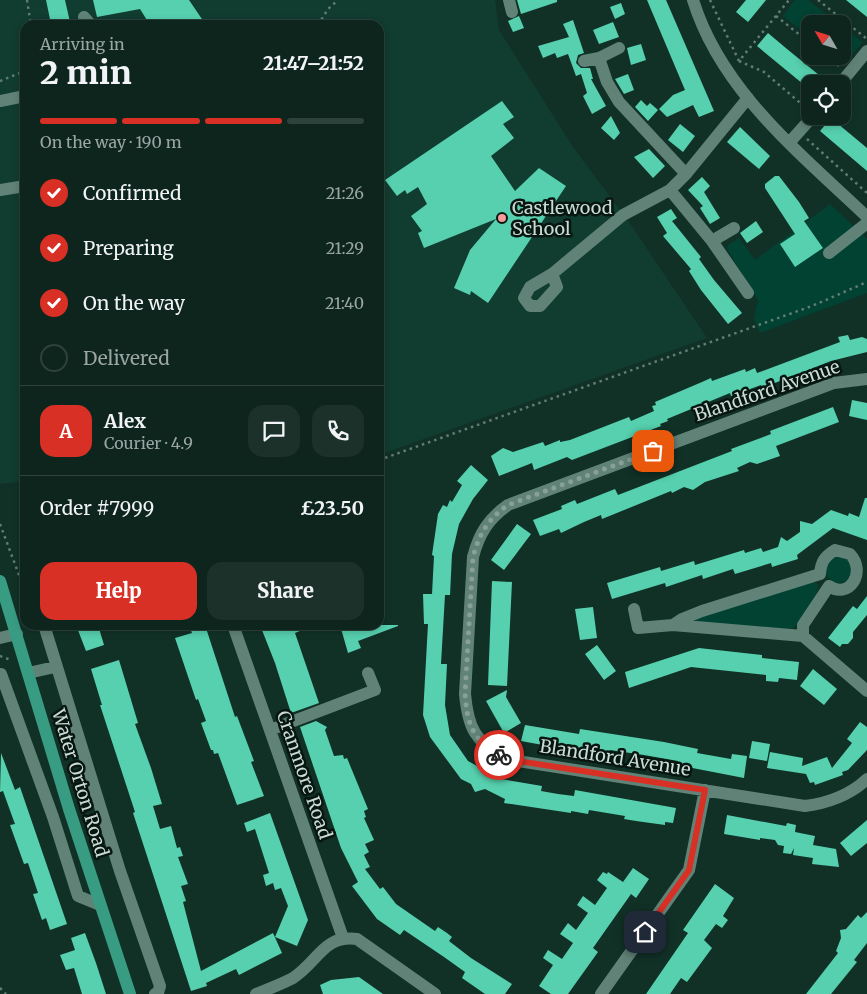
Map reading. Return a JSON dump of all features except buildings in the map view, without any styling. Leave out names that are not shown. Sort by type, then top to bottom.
[{"type":"main road","name":"Water Orton Road","points":[[0,581],[69,809],[130,994]]},
{"type":"street","points":[[693,0],[716,52],[748,98],[789,142],[867,217]]},
{"type":"street","points":[[584,61],[599,58],[619,48]]},
{"type":"street","points":[[848,73],[867,51]]},
{"type":"street","points":[[599,58],[607,82],[619,102],[686,174]]},
{"type":"street","points":[[0,101],[20,97]]},
{"type":"street","points":[[552,274],[623,215],[670,190],[686,174],[748,98]]},
{"type":"street","points":[[789,142],[806,125]]},
{"type":"street","points":[[0,190],[20,187]]},
{"type":"street","points":[[670,190],[712,241],[748,293]]},
{"type":"street","points":[[829,253],[867,224]]},
{"type":"street","points":[[712,241],[734,228]]},
{"type":"street","name":"Blandford Avenue","points":[[867,379],[834,383],[508,505],[495,514],[478,540],[473,557],[465,694],[466,714],[472,731],[486,748],[505,759],[805,806],[823,803],[850,793],[867,779]]},
{"type":"street","points":[[835,550],[850,554],[856,560],[858,566],[858,576],[852,584],[843,589],[834,589],[829,586],[820,574],[820,565],[826,556],[835,550]]},
{"type":"street","points":[[673,626],[682,619],[702,611],[820,574]]},
{"type":"street","points":[[803,636],[803,625],[829,586]]},
{"type":"street","points":[[634,609],[638,628],[673,626],[803,636],[867,691]]},
{"type":"street","name":"Water Orton Road","points":[[45,630],[55,667],[120,870],[160,986],[158,993],[155,994]]},
{"type":"street","name":"Cranmore Road","points":[[235,630],[343,938]]},
{"type":"street","points":[[0,638],[17,634]]},
{"type":"street","points":[[28,673],[55,667]]},
{"type":"street","points":[[270,730],[375,690],[368,672]]},
{"type":"street","points":[[1,674],[53,817],[78,896],[100,905]]},
{"type":"street","points":[[601,994],[689,870],[705,790]]},
{"type":"street","points":[[53,817],[69,809]]},
{"type":"street","points":[[256,994],[292,978],[312,964],[327,944],[343,938],[357,939],[435,994]]},
{"type":"path","points":[[27,0],[30,20]]},
{"type":"path","points":[[321,20],[328,9],[338,0]]},
{"type":"path","points":[[710,0],[739,61],[764,72],[801,103]]},
{"type":"path","points":[[739,61],[788,0]]},
{"type":"path","points":[[818,0],[867,39]]},
{"type":"path","points":[[776,16],[801,36]]},
{"type":"path","points":[[838,65],[848,73]]},
{"type":"path","points":[[0,81],[20,73]]},
{"type":"path","points":[[800,132],[867,193]]},
{"type":"path","points":[[384,458],[812,306],[867,282]]},
{"type":"path","points":[[0,525],[20,578]]},
{"type":"path","points":[[0,988],[6,994]]},
{"type":"shaded area","name":"Castlewood School","points":[[0,0],[495,0],[499,30],[573,147],[629,222],[707,338],[384,453],[384,20],[20,20],[20,482],[0,484]]},
{"type":"shaded area","points":[[795,0],[808,0],[827,15],[801,15],[801,30],[783,16]]},
{"type":"shaded area","points":[[851,33],[862,42],[851,57]]},
{"type":"shaded area","points":[[830,204],[867,239],[867,293],[760,333],[754,319],[758,300],[727,249],[728,245],[739,238],[755,260]]},
{"type":"shaded area","points":[[839,557],[848,561],[852,570],[848,579],[839,583],[830,579],[826,570],[830,561]]},
{"type":"shaded area","points":[[813,581],[818,585],[817,592],[805,614],[794,628],[755,630],[691,625],[695,617]]},
{"type":"way so far","points":[[499,755],[486,748],[472,731],[466,714],[465,694],[473,557],[485,526],[495,514],[508,505],[653,451]]},
{"type":"place","name":"Castlewood School","points":[[502,218]]},
{"type":"route","points":[[499,755],[505,759],[705,790],[689,870],[645,932]]}]
